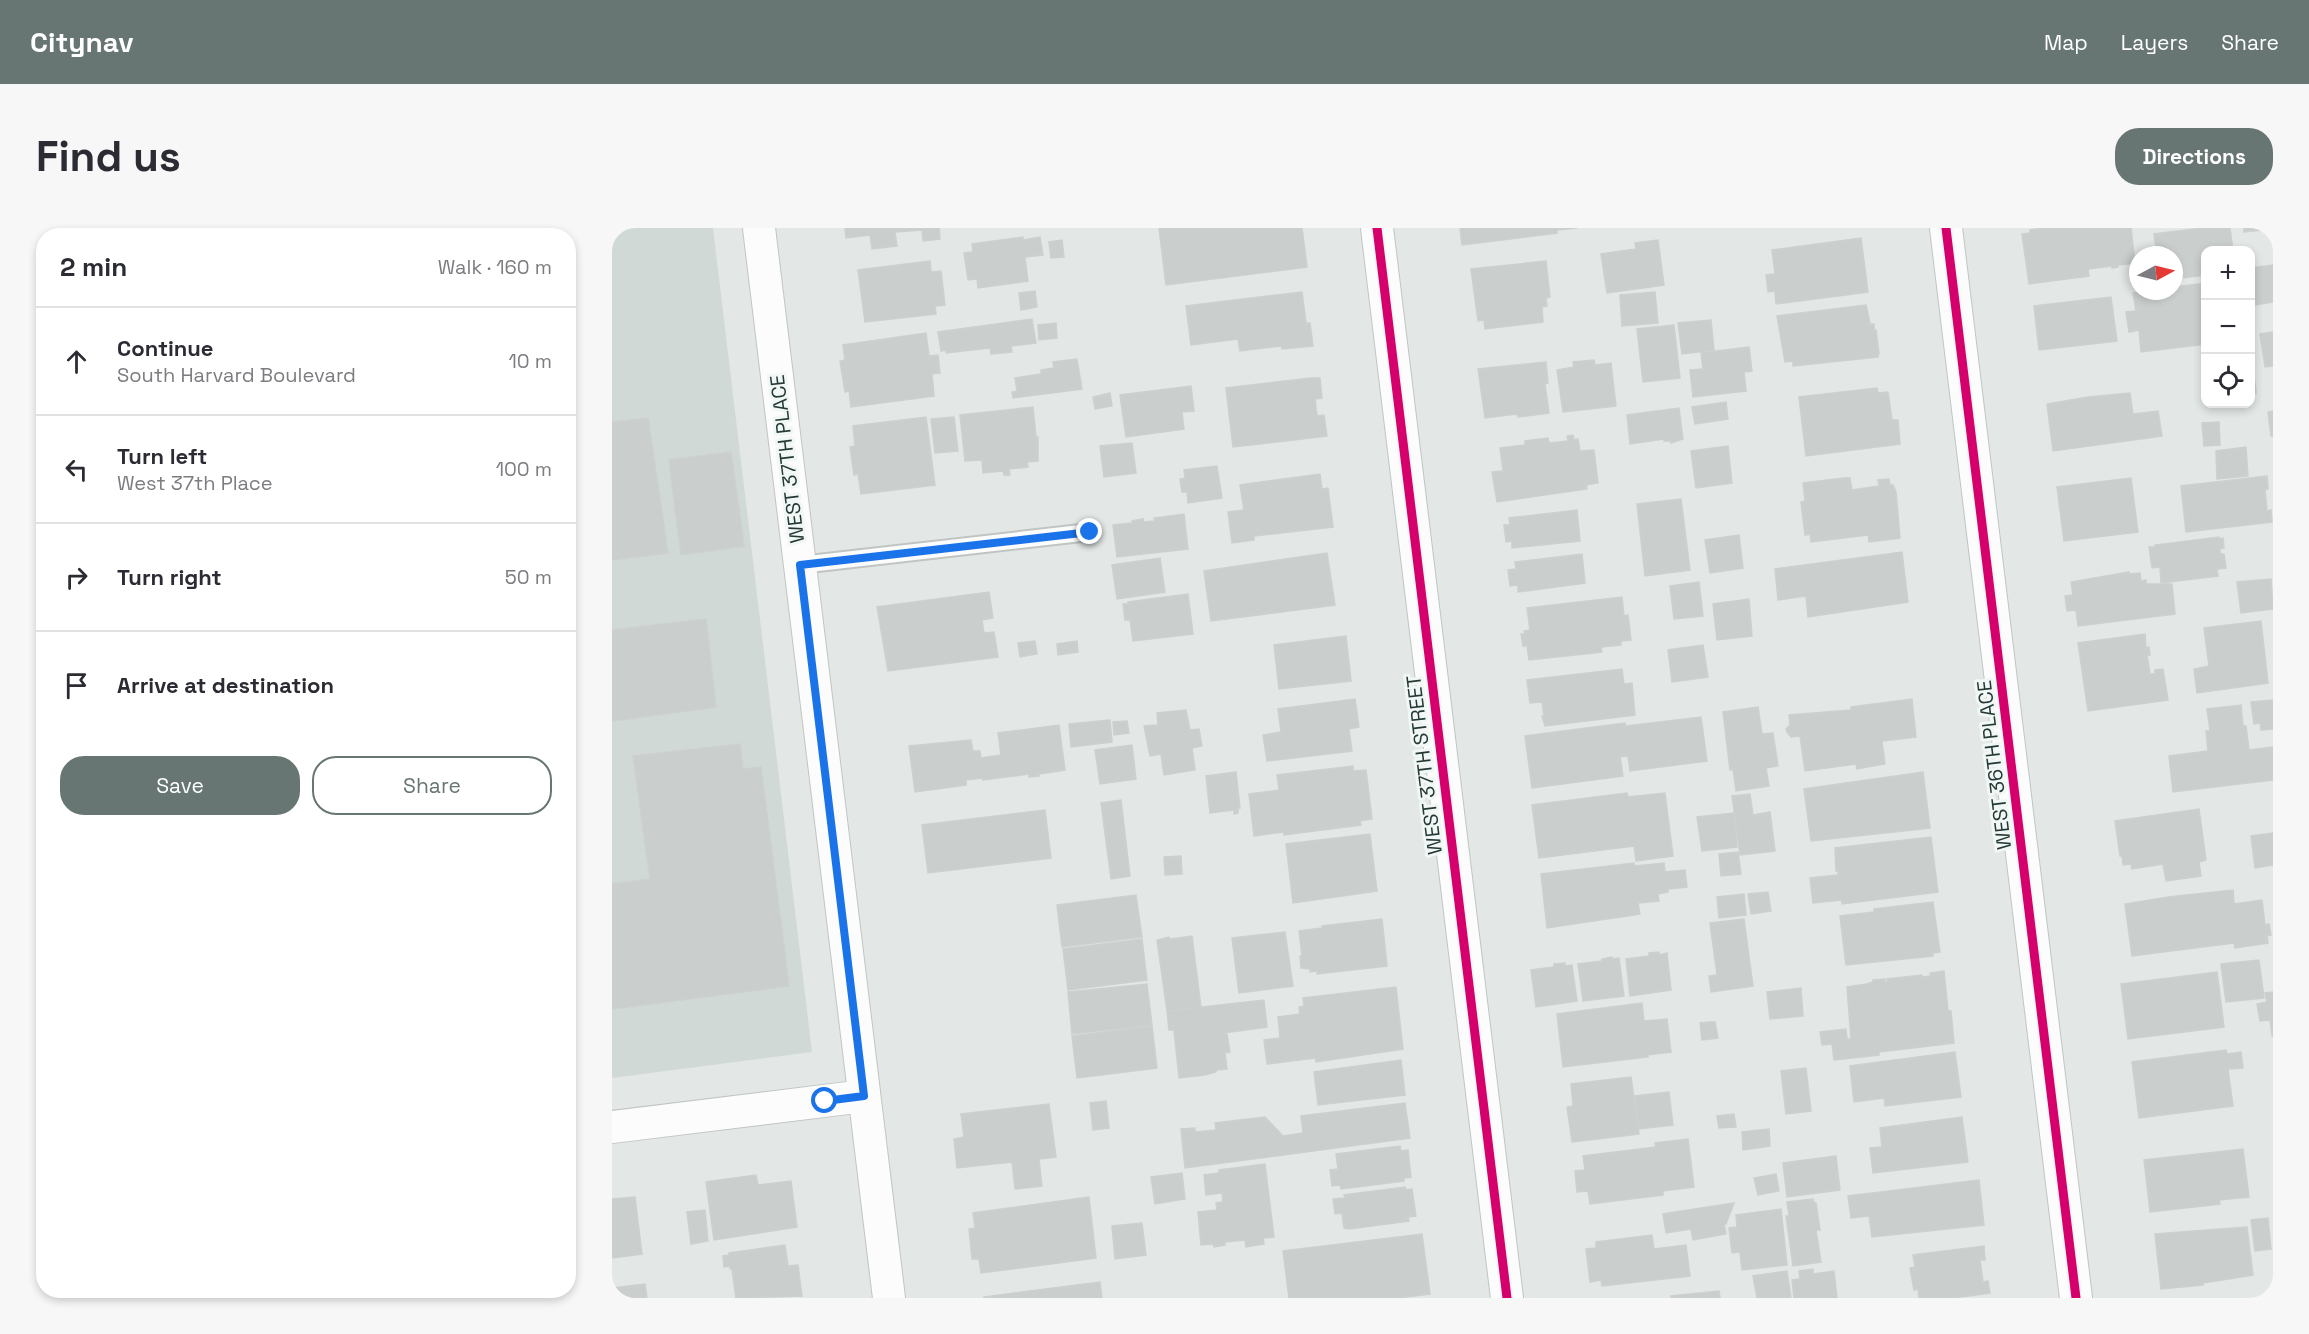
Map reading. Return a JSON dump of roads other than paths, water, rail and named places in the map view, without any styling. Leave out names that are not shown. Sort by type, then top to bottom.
[{"type":"street","name":"WEST 37TH PLACE","points":[[759,228],[889,1298]]},
{"type":"street","name":"WEST 37TH STREET","points":[[1377,228],[1507,1298]]},
{"type":"street","name":"WEST 36TH PLACE","points":[[1947,228],[2076,1298]]},
{"type":"street","points":[[612,1127],[864,1096]]},
{"type":"lane","points":[[800,565],[1090,532]]}]
